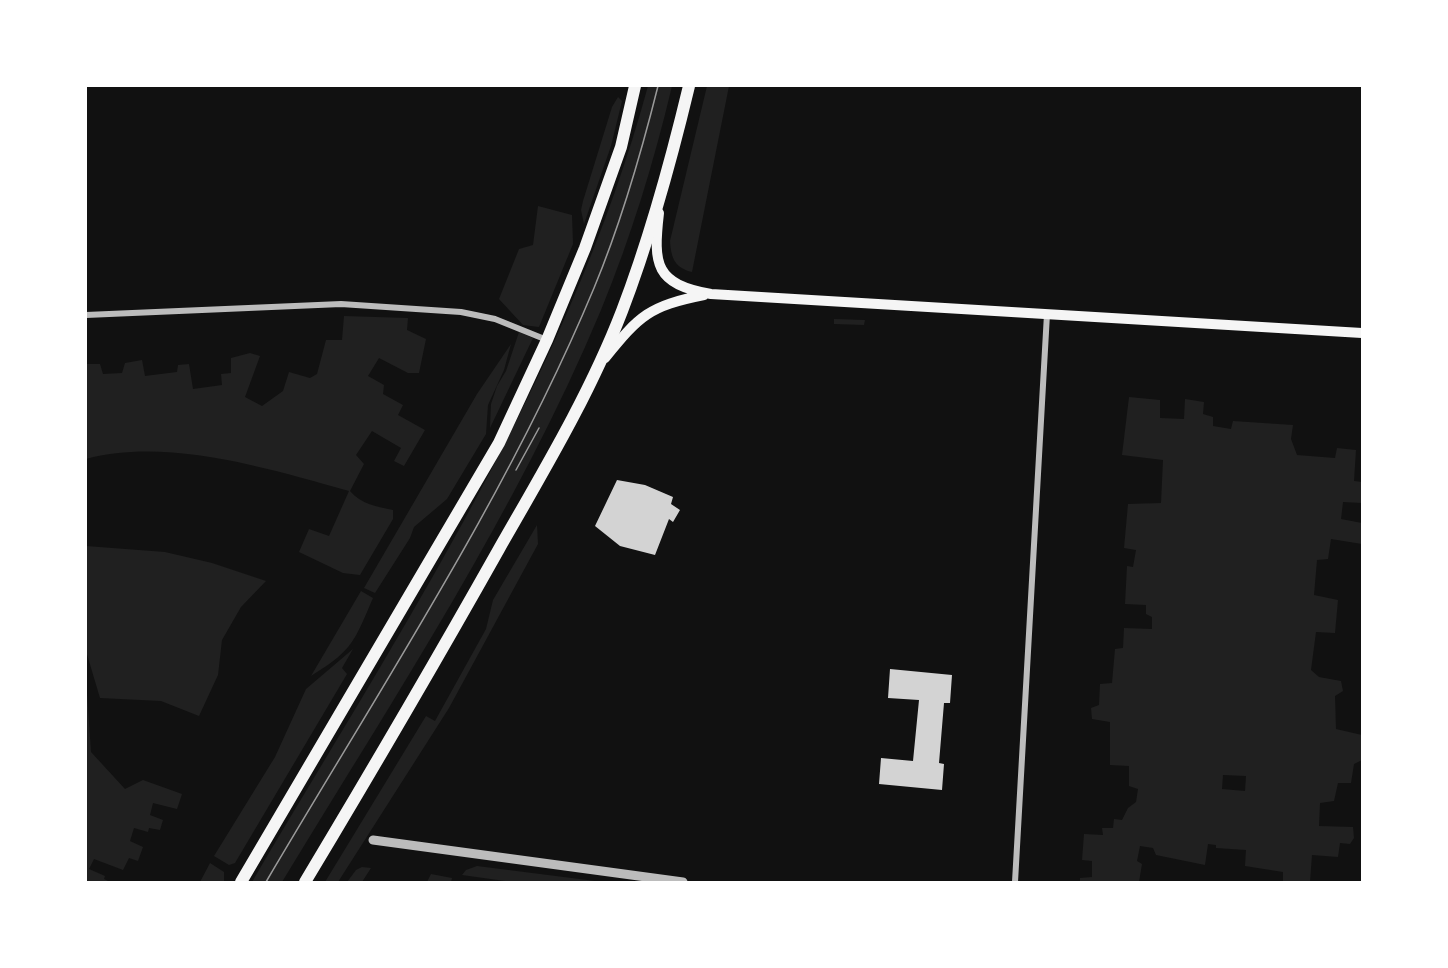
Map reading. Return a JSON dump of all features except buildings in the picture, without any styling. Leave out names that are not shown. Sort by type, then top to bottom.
[{"type":"main road","points":[[241,882],[499,444],[547,340],[585,248],[617,158],[635,86]]},
{"type":"main road","points":[[305,882],[411,704],[547,465],[584,393],[621,312],[662,189],[689,86]]},
{"type":"main road","points":[[662,189],[656,234],[657,264],[672,281],[689,289],[711,294],[1362,333]]},
{"type":"main road","points":[[584,393],[602,362],[635,322],[650,310],[711,294]]},
{"type":"street","points":[[86,315],[341,304],[461,312],[495,319],[547,340]]},
{"type":"street","points":[[1015,882],[1047,313]]},
{"type":"street","points":[[373,840],[563,868],[683,882]]},
{"type":"shaded area","points":[[648,86],[672,86],[641,199],[601,310],[532,458],[452,602],[282,882],[252,882],[423,594],[528,398],[574,297],[614,193]]},
{"type":"shaded area","points":[[707,86],[729,86],[692,272],[682,268],[675,261],[670,241]]},
{"type":"shaded area","points":[[618,97],[622,101],[611,146],[584,224],[581,210],[583,201],[612,107]]},
{"type":"shaded area","points":[[538,206],[572,215],[573,244],[539,327],[523,325],[499,299],[519,249],[533,245]]},
{"type":"shaded area","points":[[344,316],[408,318],[407,330],[426,339],[419,373],[408,373],[379,358],[368,376],[384,385],[383,394],[403,405],[398,415],[425,430],[404,466],[394,461],[401,448],[372,431],[356,455],[364,464],[350,491],[364,502],[393,510],[393,519],[360,575],[343,573],[299,552],[309,529],[329,536],[349,491],[218,458],[150,452],[118,453],[86,459],[86,364],[100,364],[103,374],[122,373],[125,363],[142,360],[145,376],[177,372],[178,365],[189,364],[193,389],[222,385],[221,374],[231,373],[231,358],[250,353],[260,356],[245,397],[262,406],[283,391],[289,372],[310,378],[317,374],[326,340],[342,340]]},
{"type":"shaded area","points":[[834,319],[865,320],[864,325],[834,324]]},
{"type":"shaded area","points":[[519,332],[533,338],[490,428],[491,404],[497,386],[506,371]]},
{"type":"shaded area","points":[[511,344],[504,370],[488,405],[486,434],[447,499],[414,527],[410,538],[375,593],[364,588],[477,394]]},
{"type":"shaded area","points":[[1129,397],[1160,400],[1160,418],[1184,419],[1185,399],[1204,402],[1203,414],[1213,417],[1213,426],[1231,429],[1233,421],[1293,425],[1291,439],[1297,455],[1335,458],[1337,448],[1356,450],[1354,481],[1362,482],[1362,503],[1343,502],[1341,519],[1362,523],[1362,544],[1331,539],[1328,559],[1317,560],[1314,595],[1338,600],[1335,633],[1316,632],[1311,670],[1319,677],[1341,681],[1343,691],[1335,696],[1336,729],[1362,735],[1362,760],[1354,764],[1351,783],[1338,783],[1334,801],[1320,803],[1319,826],[1353,827],[1354,838],[1350,844],[1340,843],[1338,857],[1312,855],[1310,882],[1283,882],[1283,872],[1245,866],[1246,850],[1216,848],[1216,845],[1208,844],[1205,865],[1156,855],[1153,848],[1140,846],[1137,861],[1142,864],[1139,882],[1080,882],[1080,878],[1092,877],[1092,861],[1082,860],[1084,834],[1103,835],[1102,828],[1113,828],[1114,819],[1122,820],[1128,808],[1136,802],[1138,789],[1129,786],[1129,766],[1110,765],[1110,722],[1092,719],[1091,708],[1099,705],[1100,684],[1112,683],[1115,649],[1123,648],[1124,628],[1152,629],[1152,617],[1146,614],[1146,605],[1125,604],[1127,566],[1133,567],[1136,550],[1124,548],[1128,504],[1161,503],[1163,460],[1122,455]],"holes":[[[1223,775],[1246,776],[1245,791],[1222,789]]]},
{"type":"shaded area","points":[[537,525],[538,544],[449,708],[338,882],[325,882],[426,716],[435,721],[486,629],[493,600]]},
{"type":"shaded area","points":[[86,546],[165,552],[212,563],[266,581],[241,607],[222,640],[218,675],[199,716],[161,701],[100,698],[86,651]]},
{"type":"shaded area","points":[[361,591],[373,598],[351,644],[336,659],[311,676]]},
{"type":"shaded area","points":[[353,649],[342,668],[347,674],[235,863],[229,865],[214,856],[275,757],[306,689]]},
{"type":"shaded area","points":[[86,678],[91,752],[125,789],[143,780],[182,794],[177,809],[153,803],[150,815],[163,820],[160,830],[149,828],[148,832],[134,828],[130,841],[143,847],[138,861],[129,858],[123,870],[94,859],[89,869],[105,876],[104,879],[110,882],[86,882]]},
{"type":"shaded area","points":[[210,863],[224,872],[224,882],[200,882]]},
{"type":"shaded area","points":[[477,866],[603,882],[512,882],[462,875],[466,870]]},
{"type":"shaded area","points":[[362,867],[371,868],[362,882],[347,882],[356,870]]},
{"type":"shaded area","points":[[431,874],[452,878],[451,882],[427,882]]},
{"type":"tram line","points":[[266,882],[440,591],[482,517],[560,366],[613,239],[658,86]]},
{"type":"tram line","points":[[516,470],[539,428]]}]
